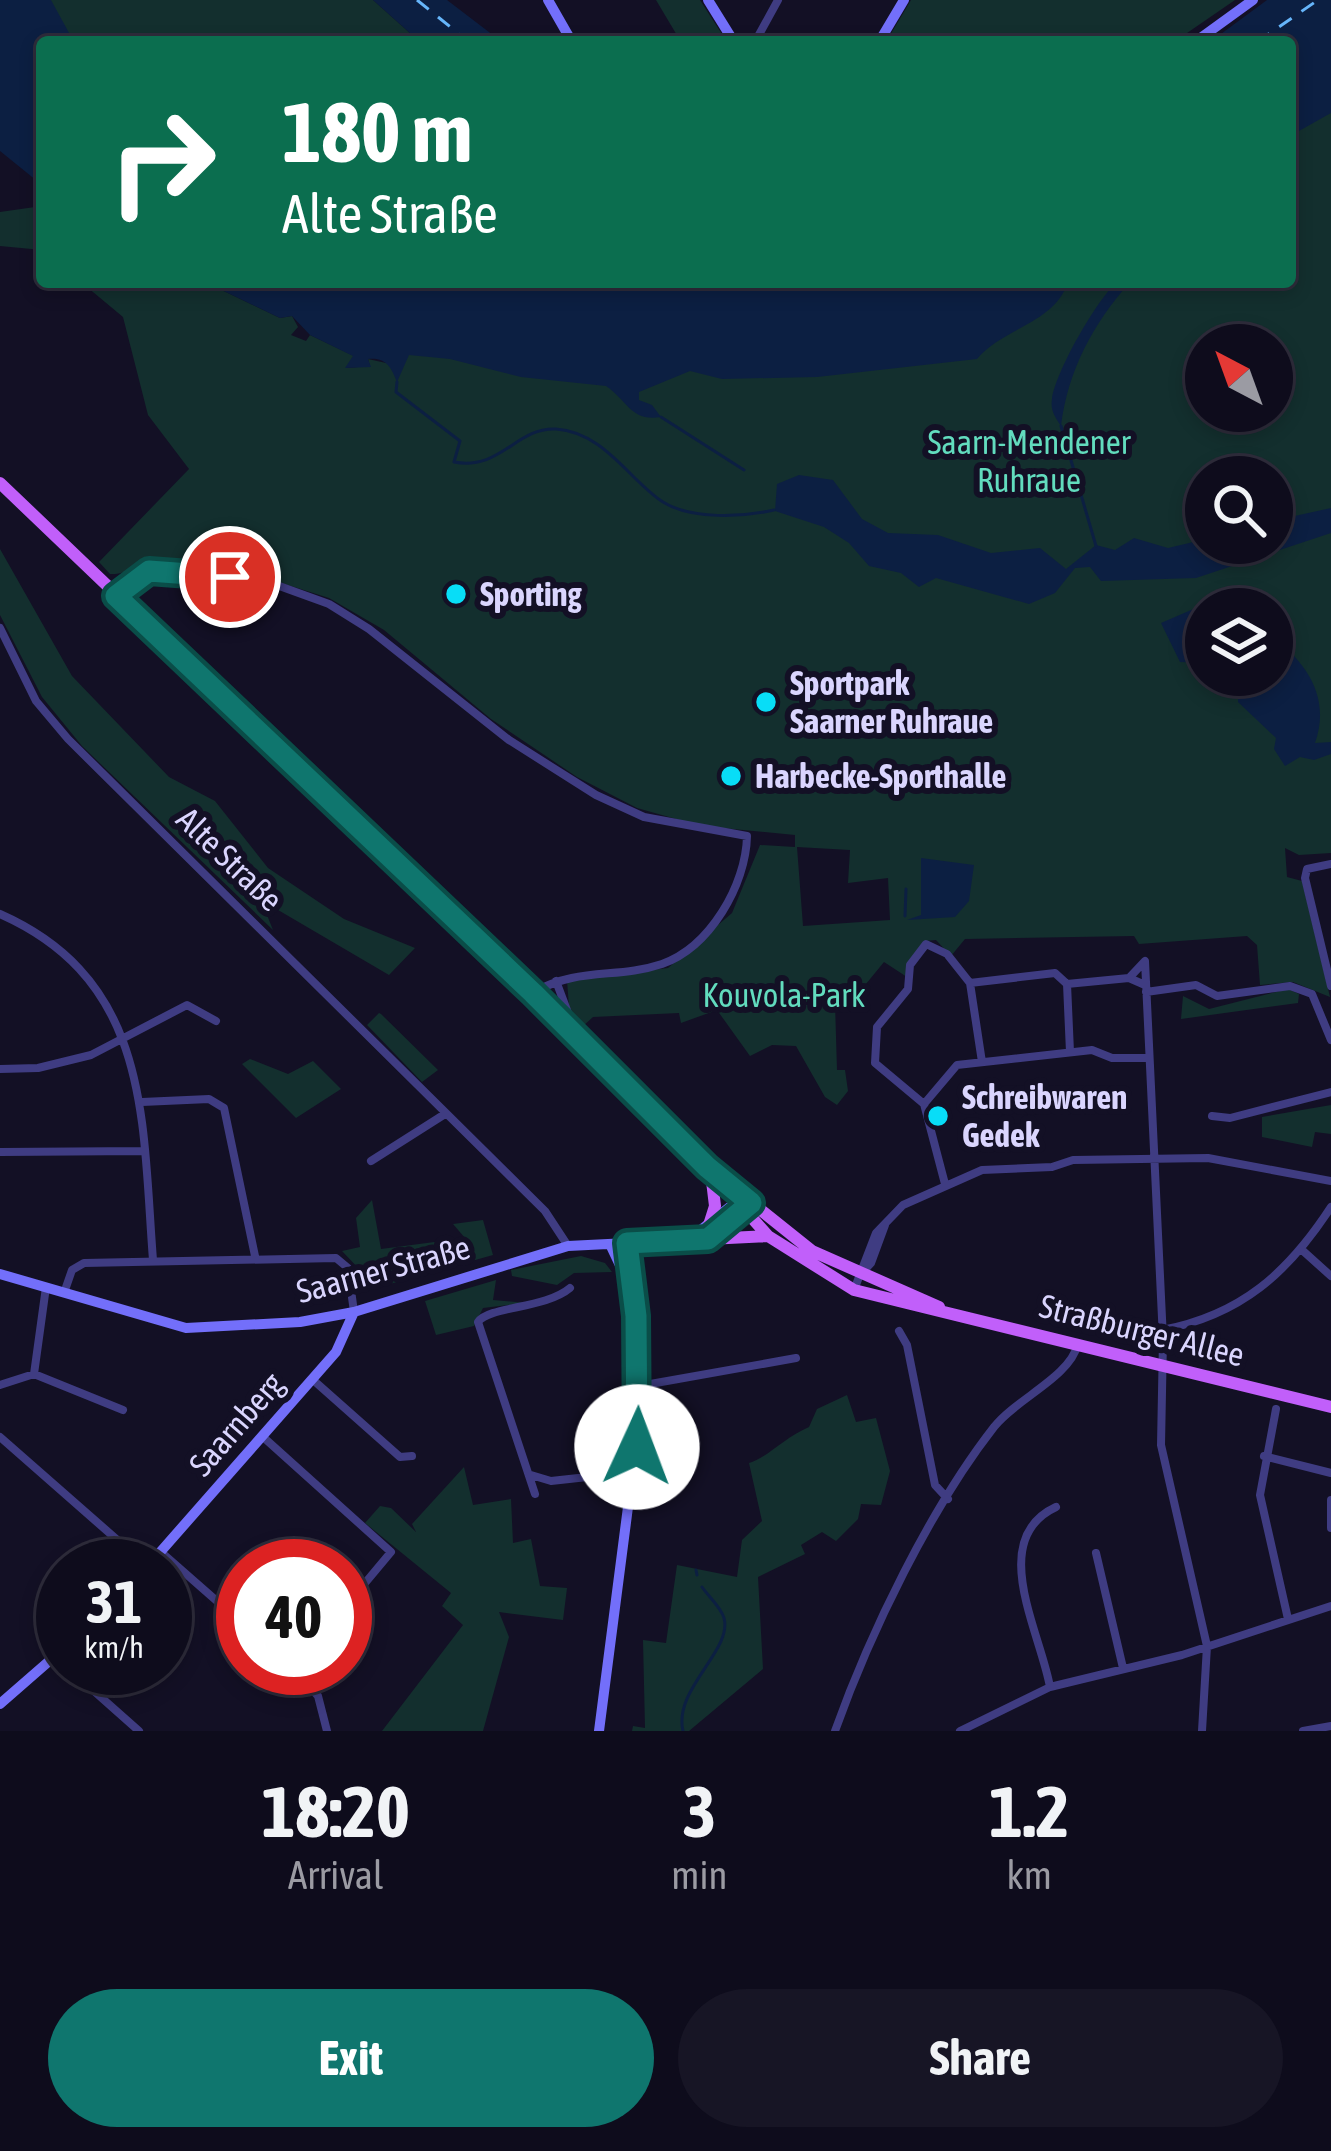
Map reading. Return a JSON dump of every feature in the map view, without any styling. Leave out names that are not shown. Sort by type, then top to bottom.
[{"type":"main road","points":[[0,483],[533,993],[743,1204]]},
{"type":"main road","points":[[710,1173],[715,1206],[708,1232],[768,1236]]},
{"type":"main road","name":"Straßburger Allee","points":[[743,1204],[768,1236],[896,1304],[939,1307],[1331,1407]]},
{"type":"main road","name":"Straßburger Allee","points":[[743,1204],[857,1283]]},
{"type":"street","points":[[548,0],[569,36]]},
{"type":"street","points":[[708,0],[730,36]]},
{"type":"street","points":[[757,36],[778,0]]},
{"type":"street","points":[[883,36],[904,0]]},
{"type":"street","points":[[1203,36],[1253,0]]},
{"type":"street","points":[[116,596],[149,571],[161,570],[299,591],[352,616],[508,740],[612,803],[672,824],[747,836],[742,873],[725,908],[676,957],[657,965],[556,981],[533,993]]},
{"type":"street","name":"Alte Straße","points":[[0,628],[17,670],[68,739],[278,941],[545,1211],[568,1246]]},
{"type":"street","points":[[1331,864],[1306,869],[1331,986]]},
{"type":"street","points":[[0,914],[37,932],[75,963],[125,1041],[142,1102],[153,1260]]},
{"type":"street","points":[[945,1184],[924,1104],[875,1064],[877,1028],[908,989],[910,965],[926,944],[947,954],[970,983],[982,1062]]},
{"type":"street","points":[[1129,978],[1145,961],[1164,1468],[1207,1646],[1202,1731]]},
{"type":"street","points":[[970,983],[1054,973],[1066,984],[1129,978],[1146,988],[1196,985],[1217,996],[1290,986],[1312,994],[1331,1040]]},
{"type":"street","points":[[556,981],[577,1038]]},
{"type":"street","points":[[1066,984],[1070,1052]]},
{"type":"street","points":[[0,1069],[63,1064],[125,1041],[187,1005],[216,1021]]},
{"type":"street","points":[[924,1104],[957,1064],[1070,1052],[1146,1058]]},
{"type":"street","points":[[1212,1116],[1230,1118],[1331,1093]]},
{"type":"street","points":[[142,1102],[208,1100],[224,1108],[255,1256]]},
{"type":"street","points":[[371,1161],[445,1114]]},
{"type":"street","points":[[0,1152],[145,1151]]},
{"type":"street","points":[[857,1283],[871,1264],[886,1224],[903,1205],[945,1184],[1012,1164],[1022,1169],[1073,1160],[1208,1158],[1331,1181]]},
{"type":"street","points":[[568,1246],[692,1237],[708,1232],[743,1204]]},
{"type":"street","points":[[1162,1330],[1216,1318],[1302,1250],[1331,1207]]},
{"type":"street","points":[[599,1731],[635,1472],[639,1386],[627,1243]]},
{"type":"street","points":[[610,1244],[629,1282]]},
{"type":"street","name":"Saarner Straße","points":[[0,1274],[186,1328],[300,1322],[354,1312],[568,1246]]},
{"type":"street","points":[[1302,1250],[1331,1276]]},
{"type":"street","points":[[64,1293],[72,1270],[84,1263],[255,1256],[342,1260],[348,1268],[354,1312]]},
{"type":"street","points":[[34,1374],[46,1287]]},
{"type":"street","name":"Saarner Straße","points":[[531,1474],[478,1327],[485,1313],[544,1305],[569,1288]]},
{"type":"street","name":"Saarnberg","points":[[171,1539],[336,1352],[354,1312]]},
{"type":"street","points":[[899,1331],[907,1345],[935,1485],[948,1499]]},
{"type":"street","points":[[836,1731],[894,1600],[948,1499],[997,1424],[1069,1364],[1078,1342]]},
{"type":"street","points":[[639,1386],[796,1358]]},
{"type":"street","points":[[0,1385],[34,1374],[123,1410]]},
{"type":"street","points":[[312,1378],[400,1457],[412,1456]]},
{"type":"street","points":[[1276,1409],[1264,1456],[1262,1512],[1288,1619]]},
{"type":"street","points":[[261,1435],[388,1546],[390,1557],[372,1577]]},
{"type":"street","points":[[0,1437],[117,1539]]},
{"type":"street","points":[[1264,1456],[1331,1473]]},
{"type":"street","points":[[535,1494],[531,1474],[551,1480],[635,1472]]},
{"type":"street","points":[[1331,1499],[1331,1528]]},
{"type":"street","points":[[1050,1687],[1019,1558],[1029,1528],[1056,1507]]},
{"type":"street","points":[[1096,1553],[1124,1668]]},
{"type":"street","points":[[192,1580],[216,1601]]},
{"type":"street","points":[[960,1731],[1050,1687],[1207,1646],[1331,1606]]},
{"type":"street","points":[[0,1704],[36,1678]]},
{"type":"street","points":[[100,1695],[139,1731]]},
{"type":"street","points":[[317,1695],[327,1731]]},
{"type":"street","points":[[1303,1731],[1331,1726]]},
{"type":"green space","points":[[0,0],[373,0],[413,36],[404,36],[36,36]]},
{"type":"green space","points":[[656,0],[700,0],[723,36],[677,36]]},
{"type":"green space","points":[[911,0],[1235,0],[1183,36],[890,36]]},
{"type":"green space","points":[[1331,46],[1331,853],[1299,855],[1285,848],[1287,877],[1302,881],[1330,997],[1293,982],[1260,985],[1257,945],[1247,936],[1139,944],[1134,936],[965,939],[951,956],[936,940],[925,941],[907,977],[884,962],[852,1001],[835,1003],[837,1070],[845,1070],[848,1091],[837,1105],[825,1097],[796,1046],[772,1045],[750,1056],[717,1010],[681,1023],[679,1013],[593,1017],[582,1027],[569,1007],[567,980],[668,968],[732,913],[760,845],[795,847],[795,835],[701,826],[637,808],[577,777],[491,719],[384,630],[329,598],[253,574],[161,560],[110,574],[99,562],[189,469],[148,415],[123,317],[88,288],[218,288],[280,318],[292,316],[298,327],[291,335],[306,341],[310,335],[354,356],[347,368],[370,366],[368,359],[386,363],[393,309],[636,288],[1296,288],[1296,71]],"holes":[[[797,847],[850,850],[848,883],[888,878],[890,920],[803,926]]]},
{"type":"green space","points":[[36,207],[36,249],[0,246],[0,212]]},
{"type":"green space","points":[[0,549],[72,676],[169,777],[215,801],[268,868],[344,919],[415,948],[389,975],[261,900],[273,930],[82,746],[42,697],[0,615]]},
{"type":"green space","points":[[1288,989],[1299,994],[1298,1003],[1181,1019],[1183,996],[1209,1009]]},
{"type":"green space","points":[[379,1013],[438,1070],[422,1082],[367,1025]]},
{"type":"green space","points":[[250,1059],[288,1074],[313,1061],[341,1089],[296,1118],[242,1064]]},
{"type":"green space","points":[[1331,1105],[1331,1134],[1315,1132],[1312,1147],[1262,1137],[1262,1117]]},
{"type":"green space","points":[[372,1200],[381,1249],[465,1238],[453,1224],[483,1220],[493,1255],[365,1291],[360,1270],[342,1251],[360,1247],[356,1218]]},
{"type":"green space","points":[[581,1256],[605,1263],[612,1272],[574,1273],[557,1285],[512,1276],[511,1270]]},
{"type":"green space","points":[[496,1280],[493,1300],[526,1303],[483,1308],[474,1326],[436,1335],[425,1301]]},
{"type":"green space","points":[[847,1395],[856,1422],[876,1418],[890,1471],[881,1505],[861,1504],[858,1519],[836,1541],[822,1532],[801,1545],[805,1554],[758,1577],[763,1669],[689,1731],[632,1731],[633,1726],[645,1728],[643,1640],[666,1643],[677,1565],[737,1577],[742,1540],[762,1521],[749,1463],[809,1427],[817,1409]]},
{"type":"green space","points":[[464,1467],[473,1505],[511,1499],[513,1543],[531,1539],[540,1586],[567,1588],[563,1620],[499,1612],[509,1637],[483,1731],[382,1731],[463,1625],[442,1606],[451,1593],[365,1523],[380,1506],[391,1508],[416,1532],[412,1524]]},
{"type":"water","points":[[0,0],[51,0],[71,36],[36,36],[36,180],[0,151]]},
{"type":"water","points":[[373,0],[447,0],[494,36],[413,36]]},
{"type":"water","points":[[1267,0],[1331,0],[1331,113],[1296,133],[1296,36],[1218,36]]},
{"type":"water","points":[[218,288],[1065,288],[1052,307],[977,359],[817,377],[722,379],[690,371],[639,392],[639,400],[652,405],[661,417],[651,418],[636,413],[606,386],[521,377],[450,359],[409,355],[397,382],[384,361],[368,359],[371,367],[345,368],[353,356],[310,335],[292,316],[280,318]]},
{"type":"water","points":[[1125,288],[1084,349],[1061,426],[1052,403],[1055,387],[1088,320],[1109,291]]},
{"type":"water","points":[[799,475],[833,480],[862,519],[888,533],[938,535],[991,553],[1040,548],[1066,569],[1096,545],[1115,550],[1134,538],[1168,548],[1185,544],[1185,564],[1238,564],[1196,578],[1101,581],[1090,567],[1075,568],[1055,593],[1029,604],[936,578],[919,587],[901,573],[869,566],[849,543],[824,527],[775,511],[777,484]]},
{"type":"water","points":[[1331,508],[1331,533],[1293,546],[1293,516]]},
{"type":"water","points":[[1185,613],[1185,662],[1180,662],[1161,623]]},
{"type":"water","points":[[1293,655],[1318,696],[1315,743],[1331,742],[1331,754],[1314,760],[1300,757],[1285,766],[1274,749],[1276,738],[1238,702],[1238,696],[1293,696]]},
{"type":"water","points":[[921,858],[974,865],[969,901],[955,917],[907,920],[921,915]]},
{"type":"waterway","points":[[397,382],[396,392],[460,441],[454,462],[484,460],[530,435],[556,429],[603,448],[651,493],[675,508],[718,515],[774,510]]},
{"type":"waterway","points":[[661,417],[744,470]]},
{"type":"waterway","points":[[1061,426],[1096,546]]},
{"type":"waterway","points":[[905,916],[906,889]]},
{"type":"waterway","points":[[696,1570],[697,1575]]},
{"type":"waterway","points":[[683,1731],[686,1700],[724,1630],[722,1614],[702,1587]]},
{"type":"ferry route","points":[[417,0],[462,36]]},
{"type":"ferry route","points":[[1266,36],[1318,0]]},
{"type":"place","name":"Sporting","points":[[456,594]]},
{"type":"place","name":"Sportpark Saarner Ruhraue","points":[[766,702]]},
{"type":"place","name":"Harbecke-Sporthalle","points":[[731,776]]},
{"type":"place","name":"Schreibwaren Gedek","points":[[938,1116]]},
{"type":"route","points":[[230,577],[149,571],[116,596],[533,993],[707,1167],[751,1203],[708,1239],[627,1243],[636,1316],[637,1447]]},
{"type":"park label","name":"Saarn-Mendener Ruhraue","points":[[1029,461]]},
{"type":"park label","name":"Kouvola-Park","points":[[784,995]]}]
